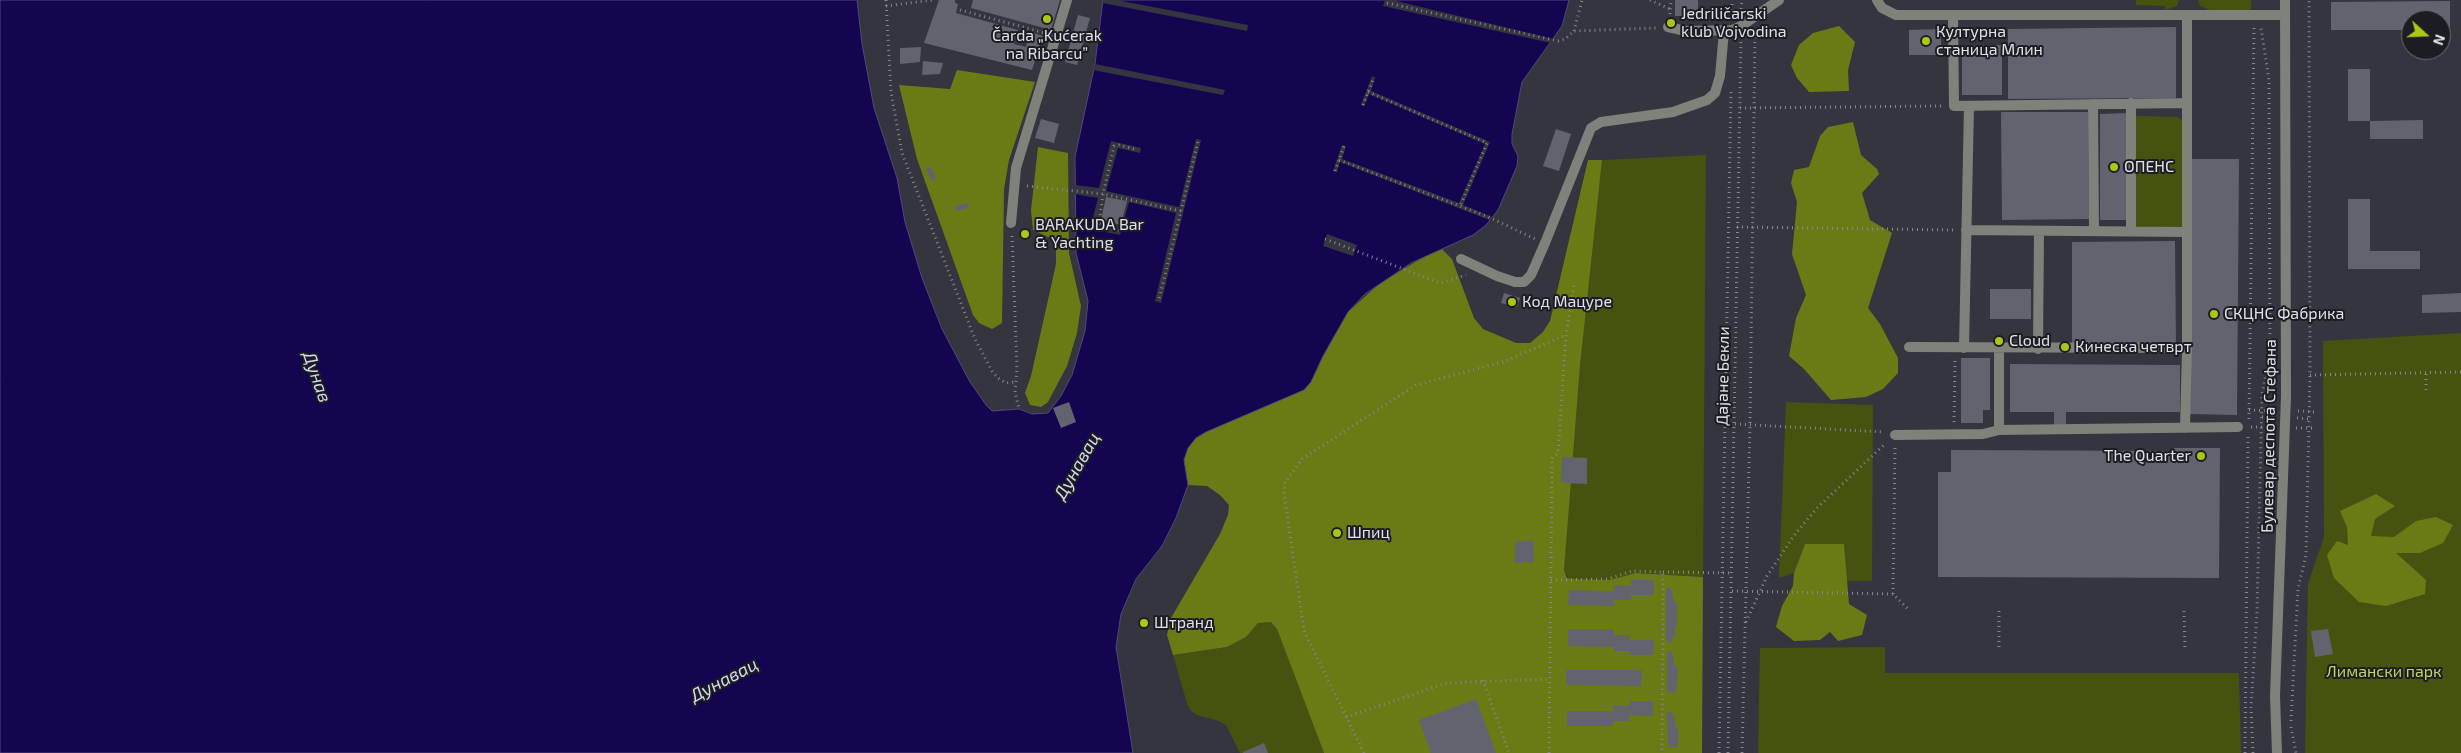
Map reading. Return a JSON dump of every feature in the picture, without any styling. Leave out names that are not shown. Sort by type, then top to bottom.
[{"type":"street","points":[[1011,223],[1016,168],[1067,0]]},
{"type":"street","points":[[1668,27],[1686,31],[1732,29],[1755,17],[1779,0]]},
{"type":"street","points":[[1878,0],[1882,8],[1896,15],[2285,15]]},
{"type":"street","name":"Булевар деспота Стефана","points":[[2277,753],[2275,696],[2286,396],[2285,0]]},
{"type":"street","points":[[1953,15],[1954,106],[2187,103]]},
{"type":"street","points":[[2185,428],[2187,348],[2187,15]]},
{"type":"street","points":[[1461,258],[1483,270],[1515,282],[1524,282],[1531,275],[1545,243],[1591,128],[1601,122],[1672,112],[1708,100],[1715,93],[1732,29]]},
{"type":"street","points":[[2093,104],[2094,231]]},
{"type":"street","points":[[2131,104],[2131,231]]},
{"type":"street","points":[[1960,348],[1966,230],[1969,106]]},
{"type":"street","points":[[1966,230],[2186,232]]},
{"type":"street","points":[[2038,349],[2039,230]]},
{"type":"street","points":[[1909,347],[1999,349],[2187,348]]},
{"type":"street","points":[[1999,349],[1999,430]]},
{"type":"street","points":[[1895,435],[1983,434],[1999,430],[2243,427]]},
{"type":"path","points":[[886,0],[891,92],[902,153],[975,339],[992,371],[998,378],[1006,383],[1015,382]]},
{"type":"path","points":[[886,6],[933,0]]},
{"type":"path","points":[[1387,3],[1553,41],[1562,41],[1574,31],[1582,0]]},
{"type":"path","points":[[1650,0],[1670,9]]},
{"type":"path","points":[[1732,0],[1732,29]]},
{"type":"path","name":"Дајане Бекли","points":[[1728,753],[1740,108],[1732,29],[1742,0]]},
{"type":"path","points":[[2296,753],[2291,726],[2298,589],[2306,556],[2310,375],[2309,0]]},
{"type":"path","points":[[960,10],[1057,36]]},
{"type":"path","points":[[2246,753],[2243,427],[2249,410],[2258,15]]},
{"type":"path","points":[[2253,753],[2251,708],[2262,394],[2270,355],[2269,80],[2258,15]]},
{"type":"path","points":[[1742,753],[1750,425],[1755,17]]},
{"type":"path","points":[[1574,31],[1668,27]]},
{"type":"path","points":[[1363,105],[1374,77]]},
{"type":"path","points":[[1719,753],[1731,88]]},
{"type":"path","points":[[1368,92],[1487,143],[1460,206]]},
{"type":"path","points":[[1740,108],[1954,106]]},
{"type":"path","points":[[1159,299],[1198,141]]},
{"type":"path","points":[[1119,230],[1103,227],[1099,223],[1103,194],[1114,146],[1119,145],[1134,149]]},
{"type":"path","points":[[1335,171],[1344,146]]},
{"type":"path","points":[[1339,160],[1460,206],[1545,243]]},
{"type":"path","points":[[1014,185],[1103,194],[1180,211]]},
{"type":"path","points":[[1011,223],[1015,392],[1020,409]]},
{"type":"path","points":[[1738,227],[1966,230]]},
{"type":"path","points":[[1326,239],[1440,282],[1483,270]]},
{"type":"path","points":[[1549,753],[1552,458],[1558,453],[1566,335],[1574,285]]},
{"type":"path","points":[[1364,753],[1304,631],[1284,493],[1289,476],[1302,459],[1416,386],[1502,362],[1566,335]]},
{"type":"path","points":[[1954,434],[1960,348]]},
{"type":"path","points":[[2310,375],[2461,372]]},
{"type":"path","points":[[2426,374],[2426,394]]},
{"type":"path","points":[[2249,410],[2277,411]]},
{"type":"path","points":[[2294,411],[2315,412]]},
{"type":"path","points":[[1735,424],[1879,430]]},
{"type":"path","points":[[2243,427],[2277,428]]},
{"type":"path","points":[[2293,428],[2315,428]]},
{"type":"path","points":[[1745,623],[1767,576],[1795,534],[1851,475],[1895,435]]},
{"type":"path","points":[[1893,594],[1895,435]]},
{"type":"path","points":[[1551,580],[1608,579],[1632,571],[1732,573]]},
{"type":"path","points":[[1662,753],[1663,572]]},
{"type":"path","points":[[1732,591],[1893,594],[1910,611]]},
{"type":"path","points":[[1999,611],[2000,650]]},
{"type":"path","points":[[2184,611],[2185,650]]},
{"type":"path","points":[[1346,717],[1447,683],[1484,680],[1550,679]]},
{"type":"path","points":[[1484,680],[1509,753]]},
{"type":"green space","points":[[2136,0],[2179,0],[2177,6],[2165,10],[2165,6],[2136,5]]},
{"type":"green space","points":[[2198,0],[2251,0],[2251,10],[2210,10],[2200,6]]},
{"type":"green space","points":[[1839,26],[1855,42],[1848,70],[1849,91],[1809,92],[1797,78],[1791,65],[1799,45],[1813,33]]},
{"type":"green space","points":[[957,70],[1035,82],[1009,160],[1004,189],[1002,323],[992,329],[979,323],[973,315],[917,159],[899,85],[950,89]]},
{"type":"green space","points":[[2136,116],[2178,117],[2184,122],[2183,229],[2136,230]]},
{"type":"green space","points":[[1853,122],[1861,155],[1877,169],[1879,174],[1862,193],[1870,220],[1892,233],[1868,308],[1880,324],[1898,358],[1898,373],[1883,389],[1866,397],[1831,400],[1804,369],[1789,356],[1796,318],[1806,295],[1792,254],[1797,202],[1791,183],[1794,170],[1809,167],[1820,136],[1828,127]]},
{"type":"green space","points":[[1038,147],[1068,153],[1069,253],[1081,306],[1077,333],[1067,366],[1048,402],[1041,407],[1030,405],[1025,393],[1031,376],[1056,264],[1056,250],[1050,238],[1033,230],[1031,210]]},
{"type":"green space","points":[[1706,155],[1703,577],[1635,573],[1610,580],[1569,579],[1564,570],[1571,469],[1587,282],[1602,160]]},
{"type":"green space","points":[[1588,160],[1602,160],[1580,365],[1564,570],[1567,578],[1572,579],[1610,580],[1635,573],[1703,577],[1702,753],[1324,753],[1277,629],[1271,622],[1258,623],[1246,637],[1227,647],[1173,655],[1167,635],[1171,618],[1220,534],[1228,515],[1229,505],[1220,495],[1207,486],[1188,485],[1184,459],[1188,448],[1196,438],[1206,432],[1311,382],[1323,356],[1348,312],[1380,283],[1434,251],[1442,249],[1452,259],[1474,318],[1483,329],[1516,343],[1530,343],[1543,332],[1550,321]]},
{"type":"green space","name":"Лимански парк","points":[[2461,333],[2461,753],[2305,753],[2308,584],[2324,537],[2323,341]]},
{"type":"green space","points":[[1786,402],[1873,405],[1872,581],[1846,581],[1843,544],[1805,544],[1794,573],[1779,578]]},
{"type":"green space","points":[[2376,494],[2395,506],[2375,519],[2371,536],[2394,537],[2416,521],[2436,517],[2453,525],[2443,543],[2420,553],[2396,553],[2426,580],[2425,594],[2386,606],[2359,602],[2334,578],[2327,555],[2337,541],[2348,545],[2347,527],[2340,511]]},
{"type":"green space","points":[[1805,544],[1844,544],[1849,604],[1867,615],[1862,635],[1838,641],[1830,632],[1820,640],[1794,641],[1776,627],[1782,606],[1793,586],[1794,573]]},
{"type":"green space","points":[[1264,621],[1271,622],[1277,628],[1324,753],[1240,753],[1226,725],[1197,715],[1190,710],[1173,655],[1227,647],[1246,637],[1258,623]]},
{"type":"green space","points":[[1885,647],[1885,673],[2239,673],[2241,753],[1758,753],[1760,648]]},
{"type":"water","points":[[0,0],[857,0],[862,44],[874,108],[897,178],[905,222],[922,278],[942,329],[970,382],[992,411],[1019,409],[1032,414],[1048,413],[1061,396],[1072,375],[1085,331],[1088,301],[1076,253],[1075,157],[1095,64],[1103,0],[1569,0],[1562,26],[1522,82],[1512,134],[1512,144],[1518,156],[1517,166],[1498,210],[1486,225],[1473,235],[1411,263],[1365,294],[1348,312],[1323,356],[1311,382],[1304,390],[1206,432],[1196,438],[1188,448],[1184,460],[1188,485],[1176,518],[1162,546],[1136,579],[1121,614],[1116,647],[1133,753],[0,753]]},
{"type":"pier","points":[[1103,0],[1116,0],[1248,25],[1247,31],[1103,3]]},
{"type":"pier","points":[[1385,0],[1392,0],[1554,39],[1551,43],[1383,6]]},
{"type":"pier","points":[[1095,64],[1225,90],[1223,95],[1093,70]]},
{"type":"pier","points":[[1372,76],[1375,78],[1371,91],[1490,142],[1463,205],[1495,218],[1492,221],[1340,162],[1337,172],[1333,171],[1342,145],[1346,146],[1342,159],[1459,203],[1485,144],[1369,94],[1364,106],[1361,105]]},
{"type":"pier","points":[[1196,139],[1201,140],[1161,303],[1155,301],[1176,213],[1129,202],[1120,235],[1090,229],[1098,198],[1074,194],[1075,185],[1099,188],[1111,141],[1141,148],[1140,153],[1118,148],[1106,191],[1179,207]]},
{"type":"pier","points":[[1327,234],[1357,245],[1353,256],[1323,246]]},
{"type":"building","points":[[939,0],[955,0],[955,3],[958,4],[956,13],[1018,30],[1014,44],[1026,47],[1030,32],[1043,36],[1032,70],[924,43]]},
{"type":"building","points":[[973,0],[1060,0],[1051,30],[971,8]]},
{"type":"building","points":[[1675,0],[1698,0],[1698,16],[1675,16]]},
{"type":"building","points":[[2450,1],[2450,10],[2401,10],[2401,30],[2331,30],[2331,2]]},
{"type":"building","points":[[1078,15],[1090,18],[1077,65],[1065,62]]},
{"type":"building","points":[[2176,27],[2176,98],[2008,99],[2008,29]]},
{"type":"building","points":[[1941,29],[1941,55],[1909,55],[1909,30]]},
{"type":"building","points":[[2002,45],[2002,95],[1962,95],[1962,46]]},
{"type":"building","points":[[921,47],[920,62],[900,64],[900,48]]},
{"type":"building","points":[[923,61],[943,63],[940,74],[922,75]]},
{"type":"building","points":[[2348,69],[2370,69],[2370,121],[2348,121]]},
{"type":"building","points":[[2001,112],[2088,112],[2089,219],[2002,220]]},
{"type":"building","name":"ОПЕНС","points":[[2128,113],[2128,220],[2100,220],[2100,114]]},
{"type":"building","points":[[1041,119],[1059,124],[1054,143],[1035,138]]},
{"type":"building","points":[[2423,120],[2423,139],[2370,139],[2370,121]]},
{"type":"building","points":[[1556,129],[1571,134],[1559,171],[1543,166]]},
{"type":"building","name":"СКЦНС Фабрика","points":[[2191,159],[2239,159],[2237,415],[2189,414]]},
{"type":"building","points":[[931,167],[936,179],[931,181],[926,168]]},
{"type":"building","points":[[1106,197],[1127,201],[1121,225],[1101,220]]},
{"type":"building","points":[[2348,199],[2370,199],[2370,251],[2420,251],[2420,269],[2348,269]]},
{"type":"building","points":[[968,203],[969,208],[956,211],[955,206]]},
{"type":"building","points":[[2175,241],[2176,343],[2072,344],[2072,242]]},
{"type":"building","points":[[1990,289],[2031,289],[2031,319],[1990,319]]},
{"type":"building","points":[[1504,293],[1520,298],[1517,307],[1501,303]]},
{"type":"building","points":[[2461,293],[2461,312],[2422,313],[2422,295]]},
{"type":"building","points":[[1961,358],[1990,358],[1990,410],[1983,410],[1983,423],[1961,423]]},
{"type":"building","points":[[2010,364],[2180,365],[2180,412],[2066,412],[2066,425],[2054,425],[2054,412],[2010,412]]},
{"type":"building","points":[[1069,402],[1076,422],[1061,428],[1053,408]]},
{"type":"building","points":[[2174,448],[2220,448],[2219,578],[1938,577],[1938,472],[1951,472],[1951,450],[2174,451]]},
{"type":"building","points":[[1562,457],[1587,458],[1587,484],[1561,483]]},
{"type":"building","points":[[1533,540],[1534,562],[1515,563],[1515,542]]},
{"type":"building","points":[[1631,580],[1654,580],[1654,595],[1631,595],[1631,600],[1614,600],[1614,606],[1568,605],[1569,590],[1614,591],[1614,585],[1631,586]]},
{"type":"building","points":[[1666,588],[1671,588],[1675,603],[1677,603],[1677,626],[1675,626],[1675,637],[1672,637],[1672,642],[1666,642]]},
{"type":"building","points":[[1568,629],[1614,629],[1614,635],[1630,635],[1630,640],[1654,640],[1653,655],[1630,655],[1630,651],[1614,651],[1614,647],[1568,646]]},
{"type":"building","points":[[2328,629],[2333,654],[2315,657],[2311,631]]},
{"type":"building","points":[[1667,651],[1672,651],[1675,667],[1678,667],[1676,692],[1667,693]]},
{"type":"building","points":[[1566,670],[1642,670],[1641,686],[1566,685]]},
{"type":"building","points":[[1476,699],[1496,753],[1431,753],[1419,720]]},
{"type":"building","points":[[1630,701],[1653,701],[1653,716],[1629,715],[1630,721],[1613,721],[1613,726],[1567,726],[1567,711],[1613,711],[1613,706],[1630,706]]},
{"type":"building","points":[[1667,712],[1673,712],[1673,717],[1675,717],[1675,727],[1678,727],[1678,747],[1668,747]]},
{"type":"building","points":[[1264,743],[1268,753],[1243,753],[1243,752]]},
{"type":"place","name":"Čarda „Kućerak na Ribarcu”","points":[[1047,19]]},
{"type":"place","name":"Jedriličarski klub Vojvodina","points":[[1671,23]]},
{"type":"place","name":"Културна станица Млин","points":[[1926,41]]},
{"type":"place","name":"ОПЕНС","points":[[2114,167]]},
{"type":"place","name":"BARAKUDA Bar & Yachting","points":[[1025,234]]},
{"type":"place","name":"Код Мацуре","points":[[1512,302]]},
{"type":"place","name":"СКЦНС Фабрика","points":[[2214,314]]},
{"type":"place","name":"Cloud","points":[[1999,341]]},
{"type":"place","name":"Кинеска четврт","points":[[2065,347]]},
{"type":"place","name":"The Quarter","points":[[2201,456]]},
{"type":"place","name":"Шпиц","points":[[1337,533]]},
{"type":"place","name":"Штранд","points":[[1144,623]]},
{"type":"water label","name":"Дунав","points":[[317,377]]},
{"type":"water label","name":"Дунавац","points":[[1077,466]]},
{"type":"water label","name":"Дунавац","points":[[724,680]]}]
